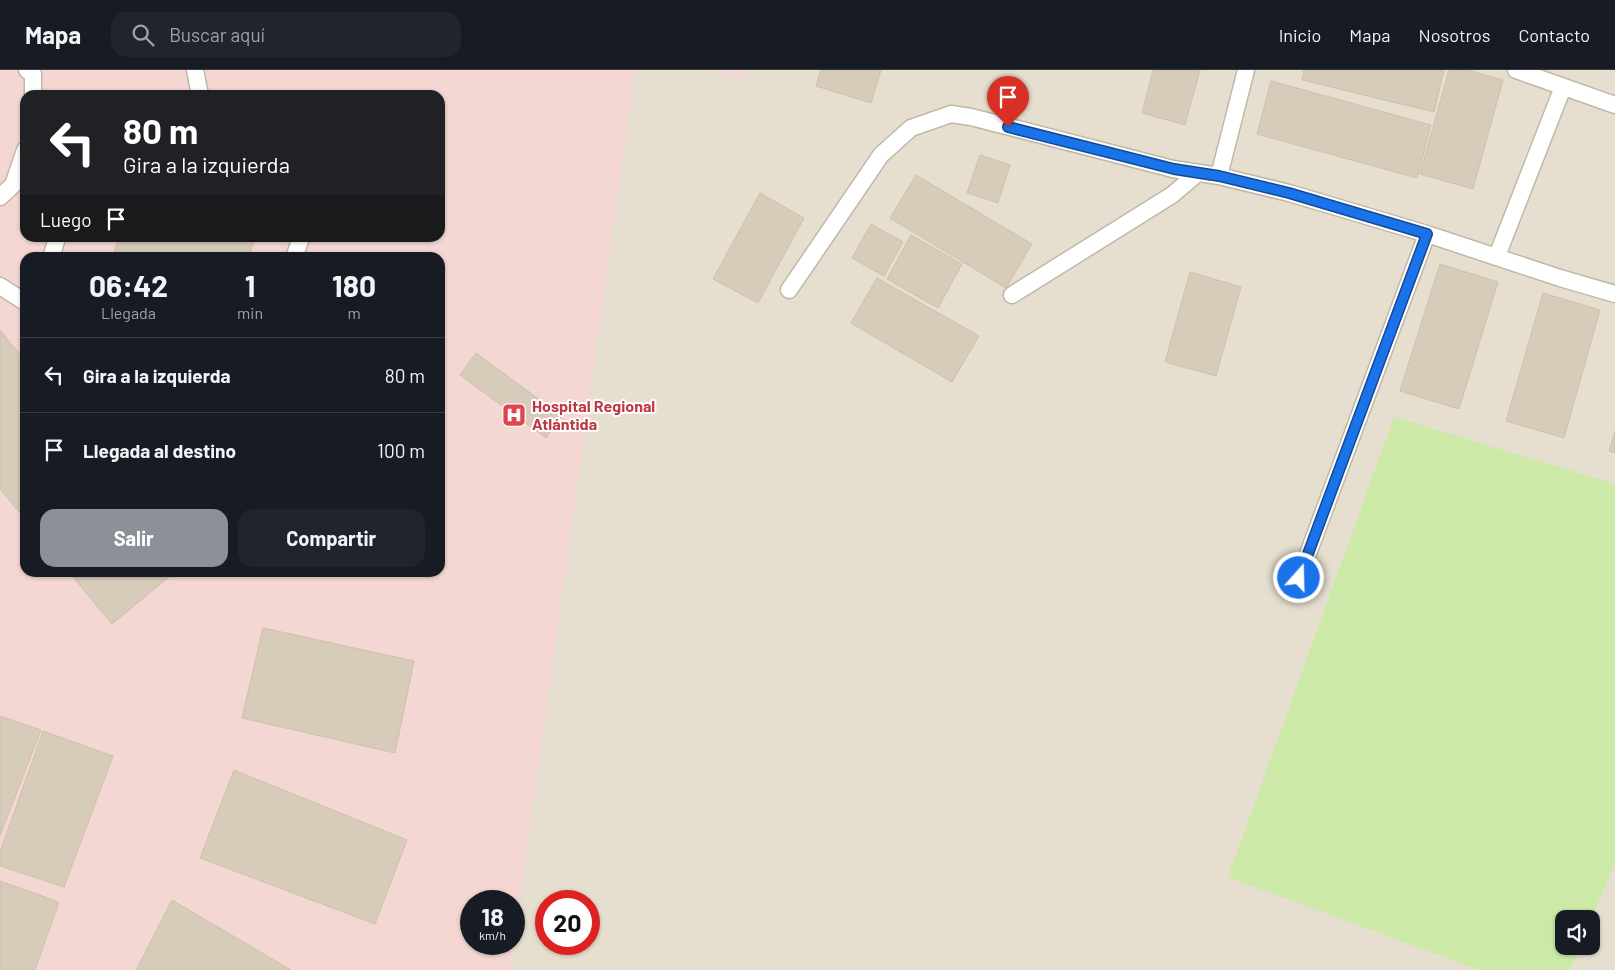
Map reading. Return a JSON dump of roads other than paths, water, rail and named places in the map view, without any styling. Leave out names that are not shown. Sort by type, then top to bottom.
[{"type":"lane","points":[[27,70],[33,74],[33,90]]},
{"type":"lane","points":[[195,70],[199,90]]},
{"type":"lane","points":[[1219,176],[1246,70]]},
{"type":"lane","points":[[1516,70],[1615,105]]},
{"type":"lane","points":[[1497,256],[1563,87]]},
{"type":"lane","points":[[789,290],[881,155],[911,128],[951,114],[1174,169],[1219,176],[1289,193],[1427,234],[1615,294]]},
{"type":"lane","points":[[0,197],[13,186],[20,165]]},
{"type":"lane","points":[[1012,295],[1172,195],[1198,173]]},
{"type":"lane","points":[[1299,578],[1427,234]]},
{"type":"lane","points":[[0,286],[20,299]]},
{"type":"place","name":"Hospital Regional Atlántida","points":[[514,415]]}]
